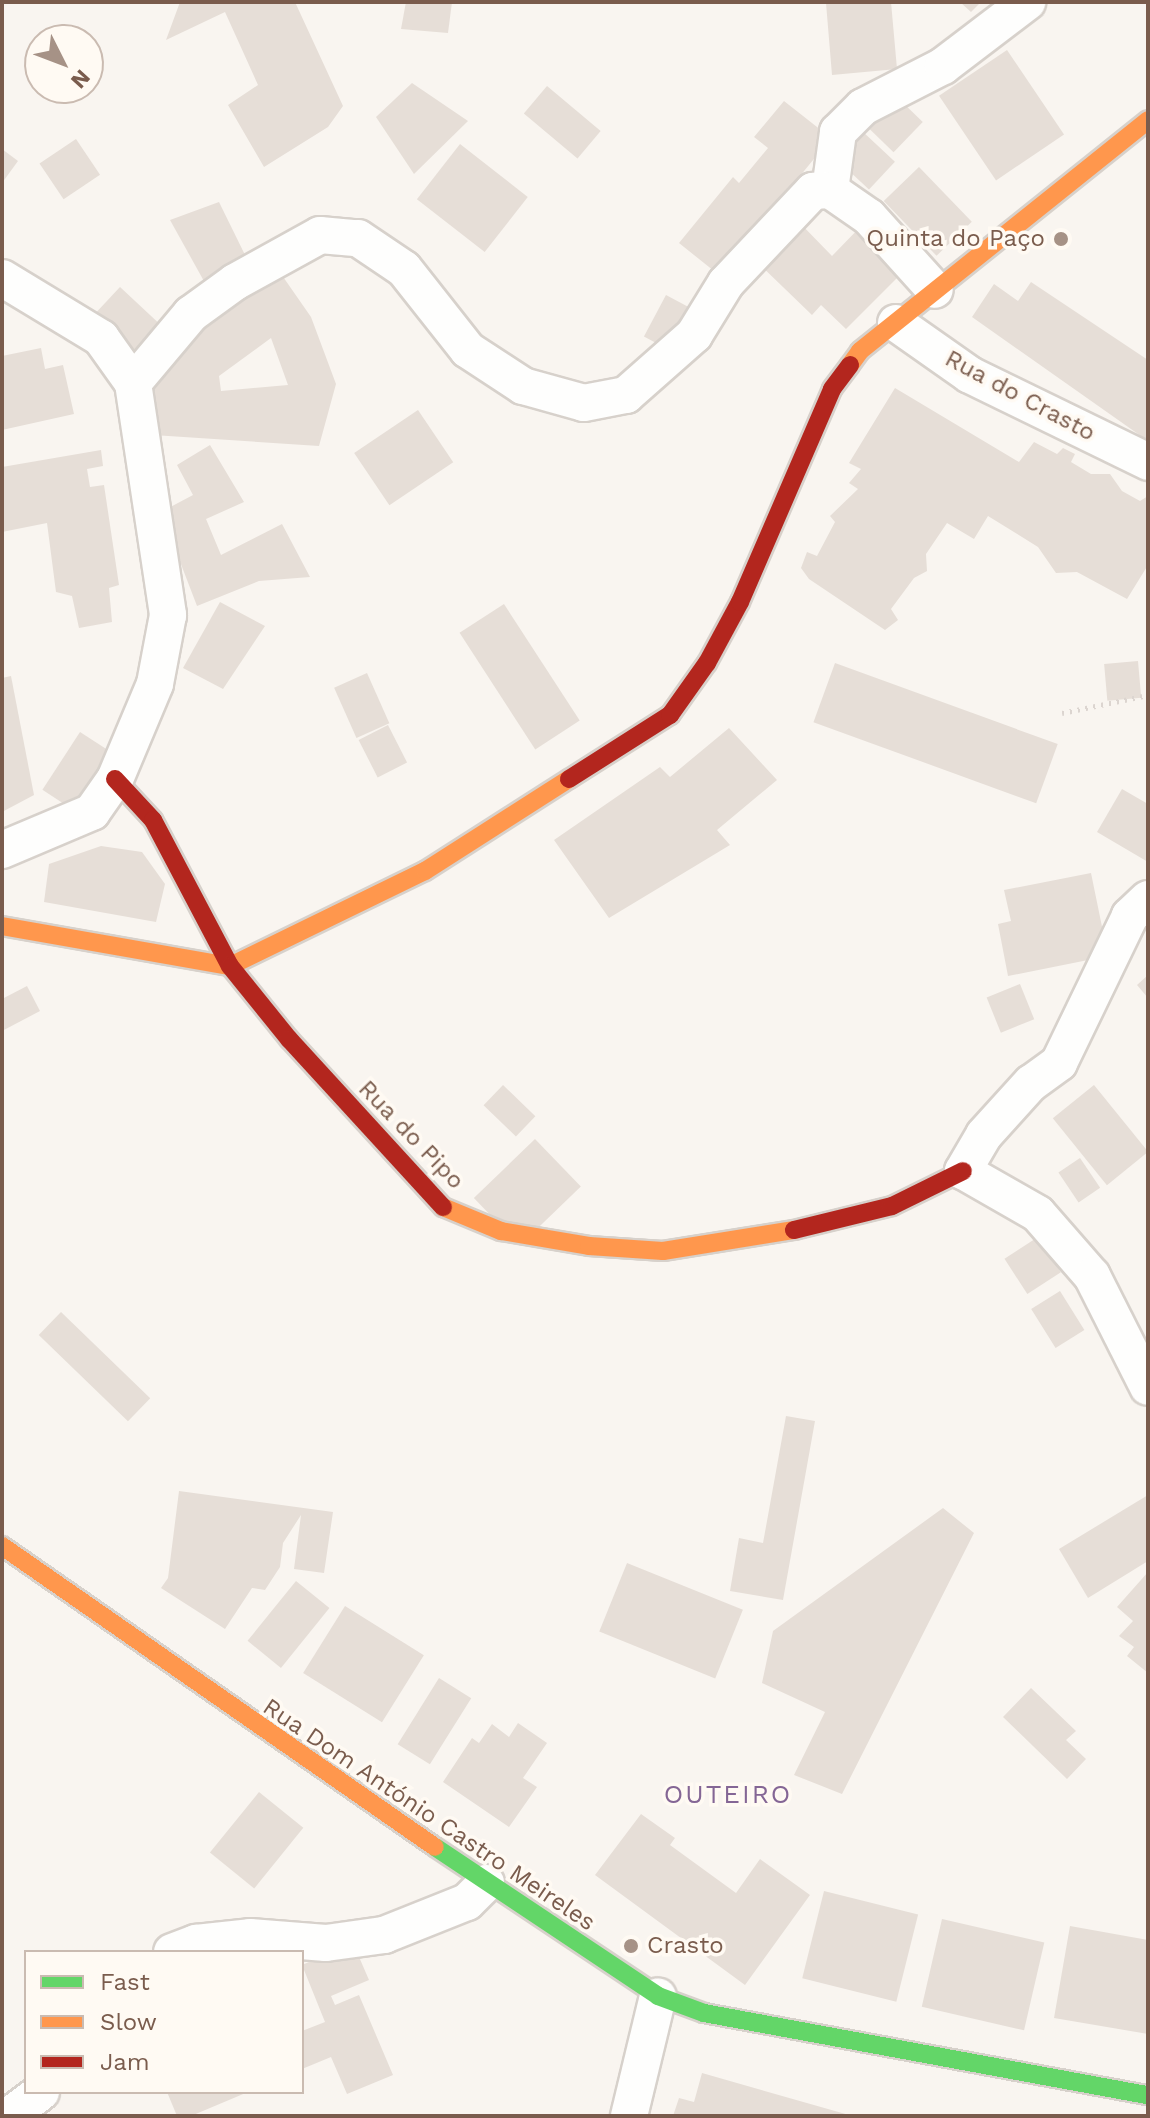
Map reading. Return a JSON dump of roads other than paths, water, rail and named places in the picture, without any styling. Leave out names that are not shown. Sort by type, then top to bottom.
[{"type":"street","points":[[830,190],[838,132],[863,107],[943,66],[1027,2]]},
{"type":"street","points":[[2,926],[230,966],[425,871],[670,715],[707,663],[740,602],[832,389],[860,351],[1148,120]]},
{"type":"street","points":[[133,383],[191,314],[235,282],[320,235],[358,238],[404,269],[468,350],[523,386],[584,403],[626,395],[694,335],[726,283],[796,205],[813,191],[830,190],[869,217],[935,290]]},
{"type":"street","points":[[2,278],[101,338],[133,383],[168,615],[155,684],[115,779],[92,812],[2,850]]},
{"type":"street","name":"Rua do Crasto","points":[[896,323],[970,375],[1148,462]]},
{"type":"street","name":"Rua do Pipo","points":[[115,779],[153,820],[230,966],[289,1039],[444,1208],[501,1231],[589,1246],[663,1251],[783,1233],[892,1206],[963,1171]]},
{"type":"street","points":[[1148,899],[1130,916],[1059,1063],[1031,1083],[984,1135],[963,1171],[1038,1214],[1092,1276],[1148,1387]]},
{"type":"street","name":"Rua Dom António Castro Meireles","points":[[2,1546],[486,1883],[658,1996],[704,2013],[1148,2095]]},
{"type":"street","points":[[177,1950],[196,1943],[250,1937],[326,1943],[384,1935],[467,1902],[486,1883]]},
{"type":"street","points":[[629,2116],[658,1996]]},
{"type":"street","points":[[9,2116],[38,2094]]},
{"type":"place","name":"Quinta do Paço","points":[[1061,239]]},
{"type":"place","name":"Crasto","points":[[631,1946]]},
{"type":"district","name":"OUTEIRO","points":[[728,1795]]}]
